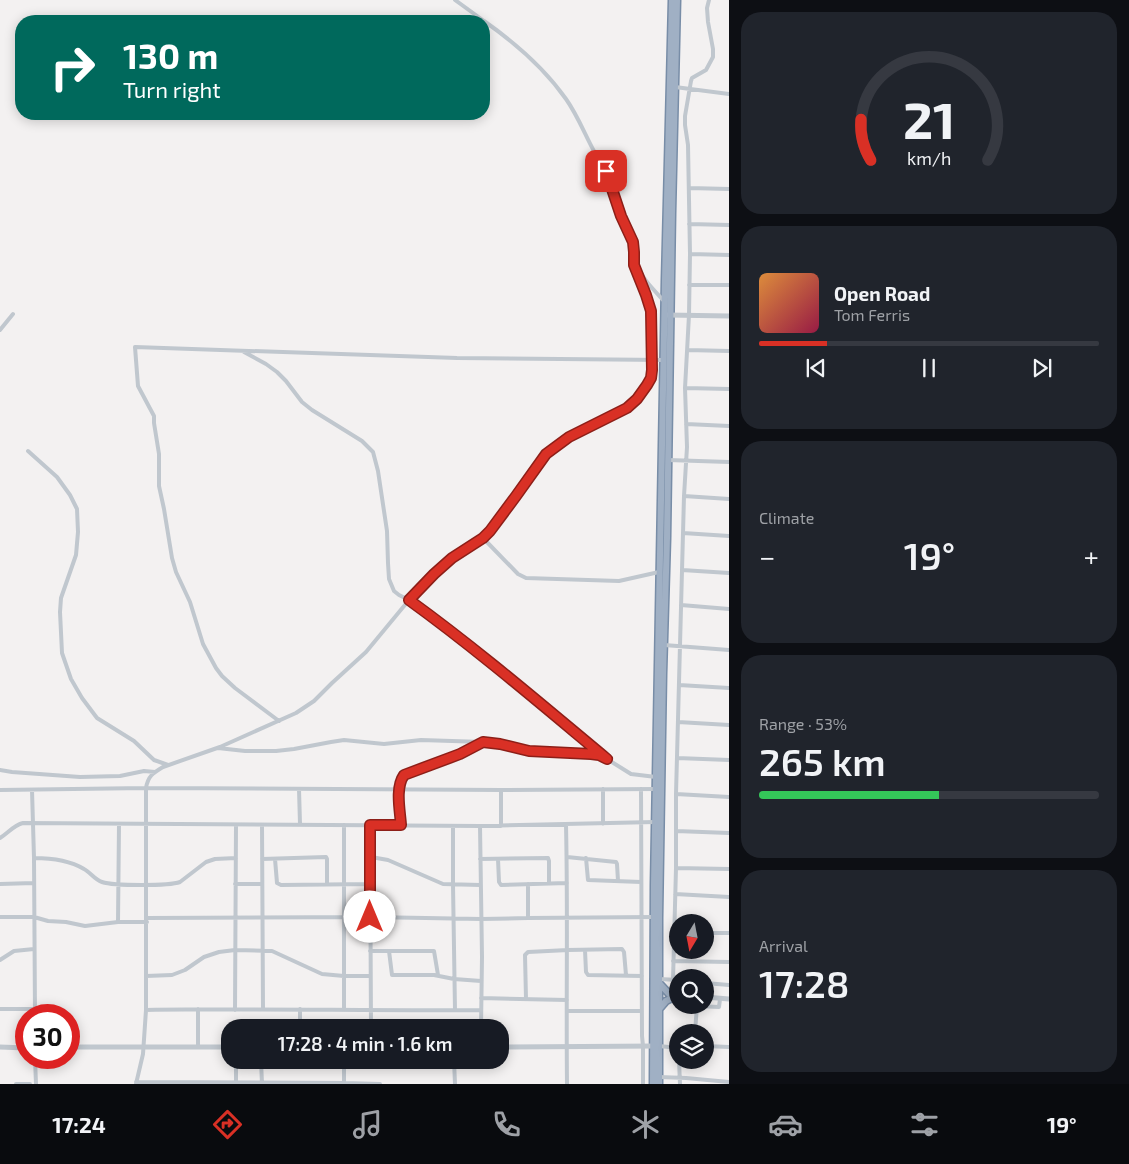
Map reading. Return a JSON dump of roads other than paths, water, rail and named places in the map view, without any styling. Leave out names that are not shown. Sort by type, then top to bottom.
[{"type":"highway","points":[[653,1084],[659,1009],[656,995],[659,981],[667,538],[667,315],[665,302],[672,0]]},
{"type":"highway","points":[[659,1081],[656,1046],[653,917],[664,360],[677,0]]},
{"type":"highway","points":[[659,981],[669,990]]},
{"type":"highway","points":[[659,1009],[669,999]]},
{"type":"street","points":[[455,0],[476,15]]},
{"type":"street","points":[[676,914],[676,794],[686,460],[685,388],[690,285],[688,145],[685,125],[690,81],[706,70],[713,57],[707,8],[709,0]]},
{"type":"street","points":[[490,26],[530,58],[567,100],[606,171],[621,216],[633,242],[637,265],[645,279],[665,302]]},
{"type":"street","points":[[675,87],[729,94]]},
{"type":"street","points":[[689,188],[729,189]]},
{"type":"street","points":[[689,224],[729,225]]},
{"type":"street","points":[[690,254],[729,255]]},
{"type":"street","points":[[380,1084],[136,1083],[144,1047],[146,1010],[146,788],[148,780],[155,772],[168,765],[216,748],[279,721],[314,702],[366,652],[409,600],[434,574],[452,558],[483,538],[495,525],[546,454],[569,437],[627,408],[637,399],[651,378],[652,361],[651,311],[634,265],[635,256]]},
{"type":"street","points":[[690,285],[729,285]]},
{"type":"street","points":[[0,330],[13,314]]},
{"type":"street","points":[[667,315],[729,316]]},
{"type":"street","points":[[279,721],[222,676],[213,664],[203,644],[190,602],[176,572],[172,558],[159,486],[159,454],[154,416],[138,386],[134,347],[457,358],[664,360]]},
{"type":"street","points":[[687,350],[729,351]]},
{"type":"street","points":[[243,351],[277,372],[302,402],[362,441],[373,452],[387,531],[389,579],[394,590],[461,638],[607,759]]},
{"type":"street","points":[[685,388],[729,390]]},
{"type":"street","points":[[686,424],[729,426]]},
{"type":"street","points":[[28,451],[57,477],[77,509],[78,532],[76,554],[61,598],[60,612],[62,653],[72,679],[82,698],[97,718],[134,741],[154,760],[168,765]]},
{"type":"street","points":[[668,460],[729,462]]},
{"type":"street","points":[[684,496],[729,499]]},
{"type":"street","points":[[683,534],[729,536]]},
{"type":"street","points":[[483,538],[518,574],[526,578],[619,581],[660,572]]},
{"type":"street","points":[[682,570],[729,573]]},
{"type":"street","points":[[681,605],[729,609]]},
{"type":"street","points":[[664,645],[729,650]]},
{"type":"street","points":[[679,685],[729,688]]},
{"type":"street","points":[[678,722],[729,725]]},
{"type":"street","points":[[216,748],[245,751],[276,751],[344,740],[384,744],[421,740],[483,742],[529,751],[599,755],[631,774],[656,777]]},
{"type":"street","points":[[401,825],[399,788],[401,780],[406,774],[460,754],[483,742]]},
{"type":"street","points":[[677,758],[729,760]]},
{"type":"street","points":[[0,770],[17,773],[80,777],[120,776],[144,771],[155,772]]},
{"type":"street","points":[[0,790],[146,788],[656,789]]},
{"type":"street","points":[[299,789],[300,824]]},
{"type":"street","points":[[603,789],[603,824]]},
{"type":"street","points":[[641,789],[643,1084]]},
{"type":"street","points":[[32,790],[35,1004]]},
{"type":"street","points":[[500,790],[501,826]]},
{"type":"street","points":[[676,794],[729,797]]},
{"type":"street","points":[[0,838],[16,826],[24,823],[501,826],[655,822]]},
{"type":"street","points":[[118,922],[119,824]]},
{"type":"street","points":[[235,1010],[236,825]]},
{"type":"street","points":[[262,825],[263,1009]]},
{"type":"street","points":[[344,825],[344,1010]]},
{"type":"street","points":[[370,825],[370,1019]]},
{"type":"street","points":[[566,825],[568,918],[566,1000],[567,1084]]},
{"type":"street","points":[[453,826],[455,1010]]},
{"type":"street","points":[[480,826],[482,920],[480,1019]]},
{"type":"street","points":[[676,831],[729,833]]},
{"type":"street","points":[[262,859],[326,857],[327,884]]},
{"type":"street","points":[[371,857],[388,860],[440,884],[453,886],[480,885]]},
{"type":"street","points":[[567,857],[616,862],[618,864],[618,881]]},
{"type":"street","points":[[34,858],[49,858],[77,865],[90,872],[100,881],[108,884],[146,885],[175,884],[206,862],[215,859],[236,858]]},
{"type":"street","points":[[275,858],[277,883],[279,884],[371,884]]},
{"type":"street","points":[[480,858],[548,858],[549,883]]},
{"type":"street","points":[[586,858],[587,880],[641,882]]},
{"type":"street","points":[[498,859],[498,882],[500,884],[567,883]]},
{"type":"street","points":[[676,868],[729,869]]},
{"type":"street","points":[[0,884],[34,883]]},
{"type":"street","points":[[235,884],[262,884]]},
{"type":"street","points":[[528,884],[528,918]]},
{"type":"street","points":[[675,894],[729,896]]},
{"type":"street","points":[[0,917],[34,917],[85,926],[147,920],[262,917],[482,920],[653,917]]},
{"type":"street","points":[[714,933],[729,933]]},
{"type":"street","points":[[0,960],[14,950],[34,948]]},
{"type":"street","points":[[146,976],[172,975],[184,970],[204,957],[219,952],[235,950],[276,952],[322,974],[370,976]]},
{"type":"street","points":[[585,950],[586,972],[588,975],[642,976]]},
{"type":"street","points":[[526,999],[525,954],[528,952],[624,950],[626,975]]},
{"type":"street","points":[[370,951],[434,951],[438,975]]},
{"type":"street","points":[[389,952],[392,975],[438,975],[454,979],[481,981]]},
{"type":"street","points":[[674,969],[674,961],[729,962]]},
{"type":"street","points":[[642,971],[654,971]]},
{"type":"street","points":[[659,981],[669,980]]},
{"type":"street","points":[[714,984],[729,985]]},
{"type":"street","points":[[656,995],[669,996]]},
{"type":"street","points":[[481,998],[566,1000]]},
{"type":"street","points":[[714,998],[729,999]]},
{"type":"street","points":[[696,1024],[697,1006],[719,1007],[720,999]]},
{"type":"street","points":[[0,1009],[15,1009]]},
{"type":"street","points":[[198,1009],[198,1047]]},
{"type":"street","points":[[300,1009],[300,1019]]},
{"type":"street","points":[[146,1010],[480,1010]]},
{"type":"street","points":[[567,1012],[642,1011]]},
{"type":"street","points":[[714,1046],[729,1047]]},
{"type":"street","points":[[0,1047],[15,1048]]},
{"type":"street","points":[[80,1047],[221,1047]]},
{"type":"street","points":[[509,1047],[669,1047]]},
{"type":"street","points":[[35,1069],[36,1084]]},
{"type":"street","points":[[236,1069],[236,1084]]},
{"type":"street","points":[[261,1069],[262,1084]]},
{"type":"street","points":[[344,1069],[344,1083]]},
{"type":"street","points":[[454,1069],[455,1084]]},
{"type":"street","points":[[679,1069],[680,1084]]},
{"type":"street","points":[[659,1081],[679,1078],[729,1082]]},
{"type":"street","points":[[16,1084],[30,1084]]}]
